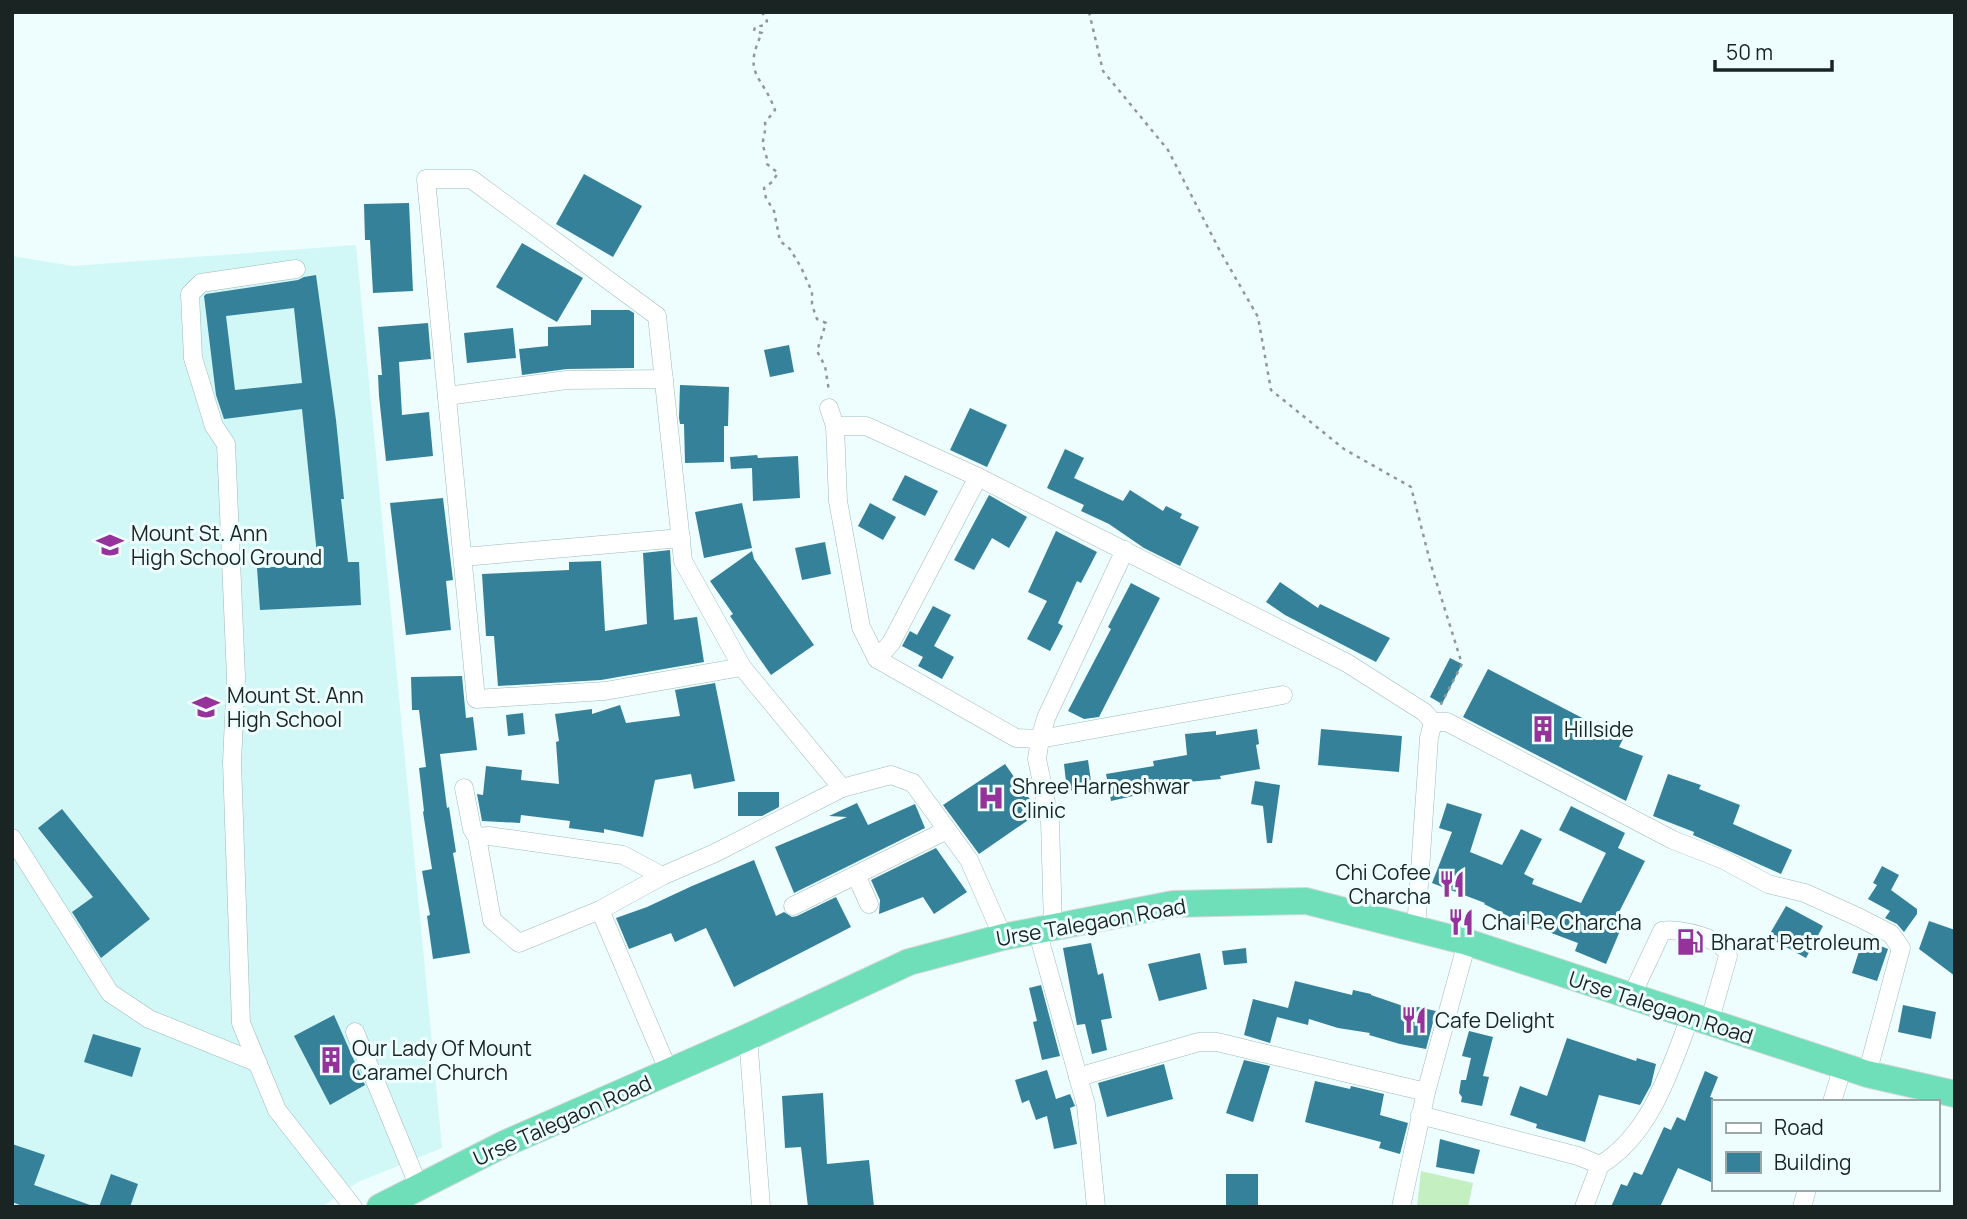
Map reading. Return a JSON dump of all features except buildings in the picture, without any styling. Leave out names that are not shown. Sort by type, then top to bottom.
[{"type":"highway","name":"Urse Talegaon Road","points":[[380,1207],[504,1144],[748,1037],[909,962],[1003,937],[1173,904],[1306,901],[1467,942],[1855,1070],[1955,1094]]},
{"type":"street","points":[[741,667],[605,691],[476,699],[426,179],[471,179],[657,316],[682,561],[741,667],[842,788]]},
{"type":"street","points":[[296,269],[201,283],[190,294],[193,358],[214,426],[226,444],[236,677],[232,762],[241,1023],[277,1110],[353,1207]]},
{"type":"street","points":[[447,396],[567,380],[664,379]]},
{"type":"street","points":[[829,408],[835,426],[838,501],[861,627],[877,659],[1016,738],[1040,739],[1283,695]]},
{"type":"street","points":[[835,426],[866,426],[978,477],[1347,663],[1424,712],[1433,722],[1447,722],[1673,840],[1724,860],[1768,884],[1805,893],[1891,934],[1901,948],[1855,1070],[1833,1100]]},
{"type":"street","points":[[877,659],[891,643],[978,477]]},
{"type":"street","points":[[463,557],[681,538]]},
{"type":"street","points":[[1096,1207],[1086,1105],[1045,928],[1050,821],[1037,759],[1046,718],[1125,550]]},
{"type":"street","points":[[1416,929],[1429,738],[1433,722]]},
{"type":"street","points":[[464,788],[472,829],[477,837],[492,920],[519,943],[600,910],[662,876],[715,853],[842,788],[891,775],[913,783],[969,860],[1003,937]]},
{"type":"street","points":[[793,906],[947,830]]},
{"type":"street","points":[[477,837],[489,836],[623,855],[662,876]]},
{"type":"street","points":[[12,838],[110,993],[149,1020],[258,1063]]},
{"type":"street","points":[[856,875],[869,904]]},
{"type":"street","points":[[600,910],[669,1072]]},
{"type":"street","points":[[1584,1207],[1600,1165],[1618,1154],[1637,1131],[1667,1080],[1700,1020],[1728,956],[1727,950],[1721,944],[1696,935],[1671,929],[1662,931],[1631,997]]},
{"type":"street","points":[[1401,1207],[1420,1115],[1467,942]]},
{"type":"street","points":[[355,1032],[419,1187]]},
{"type":"street","points":[[748,1037],[761,1207]]},
{"type":"street","points":[[1078,1077],[1199,1042],[1217,1042],[1426,1092]]},
{"type":"street","points":[[1420,1115],[1578,1156],[1600,1165]]},
{"type":"path","points":[[762,12],[767,21],[765,26],[755,27],[754,31],[762,33],[755,51],[754,68],[755,75],[770,95],[775,110],[765,123],[763,145],[768,156],[767,164],[778,173],[764,188],[766,198],[774,211],[780,241],[790,250],[812,292],[811,304],[817,319],[826,323],[817,351],[825,366],[829,408]]},
{"type":"path","points":[[1089,12],[1103,71],[1168,150],[1220,251],[1258,317],[1271,390],[1344,449],[1411,487],[1431,565],[1462,664],[1433,722]]},
{"type":"shaded area","name":"Mount St. Ann High School","points":[[356,245],[442,1148],[358,1182],[322,1207],[12,1207],[12,256],[73,266]]},
{"type":"green space","points":[[1421,1171],[1473,1183],[1468,1207],[1417,1207]]},
{"type":"place","name":"Mount St. Ann High School Ground","points":[[110,545]]},
{"type":"place","name":"Mount St. Ann High School","points":[[206,707]]},
{"type":"place","name":"Hillside","points":[[1543,729]]},
{"type":"place","name":"Shree Harneshwar Clinic","points":[[991,798]]},
{"type":"place","name":"Chi Cofee Charcha","points":[[1452,884]]},
{"type":"place","name":"Chai Pe Charcha","points":[[1461,922]]},
{"type":"place","name":"Bharat Petroleum","points":[[1690,942]]},
{"type":"place","name":"Cafe Delight","points":[[1414,1020]]},
{"type":"place","name":"Our Lady Of Mount Caramel Church","points":[[331,1060]]}]
